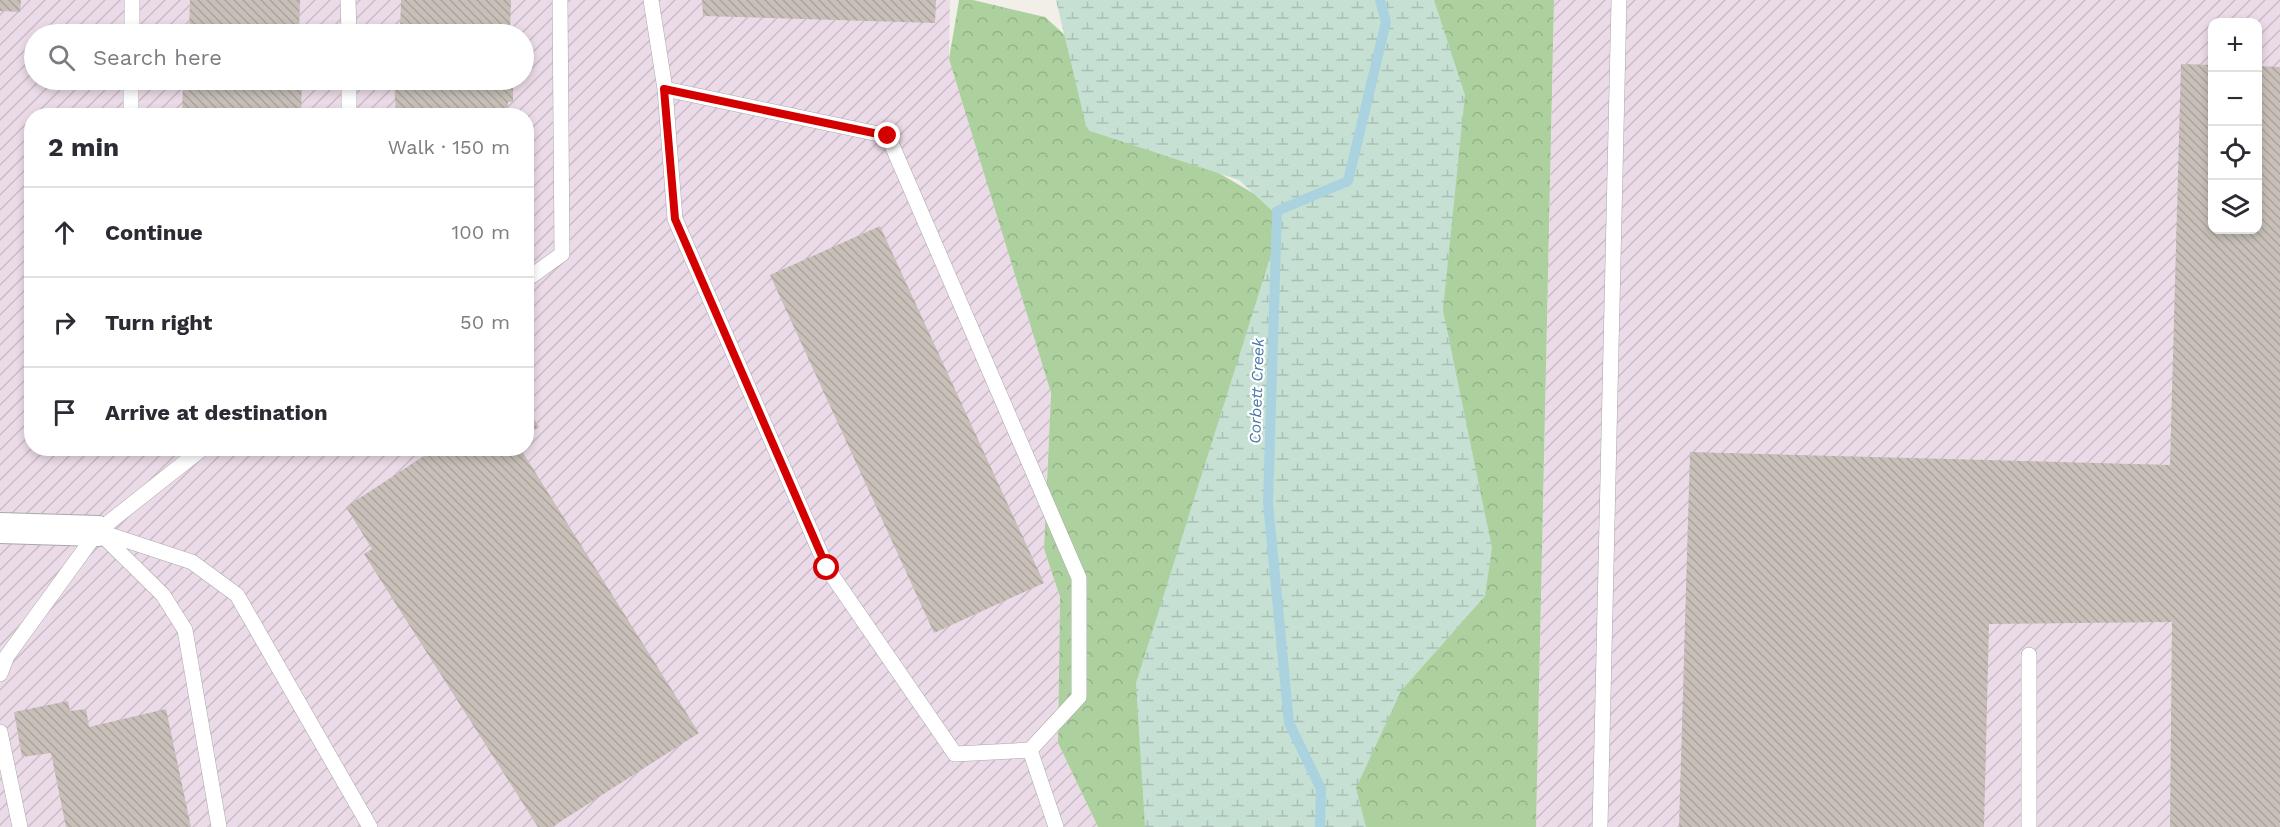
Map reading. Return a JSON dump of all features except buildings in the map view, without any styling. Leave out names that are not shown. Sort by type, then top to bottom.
[{"type":"street","points":[[0,528],[98,531]]},
{"type":"lane","points":[[132,0],[132,24]]},
{"type":"lane","points":[[348,0],[349,24]]},
{"type":"lane","points":[[534,274],[562,254],[560,0]]},
{"type":"lane","points":[[651,0],[664,89],[675,219],[827,568],[955,754],[1030,750],[1079,698],[1079,578],[888,136],[664,89]]},
{"type":"lane","points":[[1600,827],[1619,0]]},
{"type":"lane","points":[[131,90],[131,108]]},
{"type":"lane","points":[[349,90],[349,108]]},
{"type":"lane","points":[[0,674],[7,656],[98,531],[193,456]]},
{"type":"lane","points":[[98,531],[163,595],[185,630],[219,827]]},
{"type":"lane","points":[[98,531],[192,562],[237,596],[370,827]]},
{"type":"lane","points":[[2029,827],[2030,655]]},
{"type":"lane","points":[[0,732],[20,827]]},
{"type":"lane","points":[[1030,750],[1056,827]]},
{"type":"shaded area","points":[[0,0],[950,0],[949,59],[1051,393],[1044,549],[1060,597],[1058,743],[1098,827],[0,827]]},
{"type":"shaded area","points":[[1551,0],[2280,0],[2280,827],[1536,827],[1554,9]]},
{"type":"green space","points":[[959,0],[973,0],[1045,17],[1212,169],[1341,245],[1400,0],[1554,0],[1536,827],[1098,827],[1058,743],[1060,597],[1044,549],[1051,393],[949,59]]},
{"type":"green space","points":[[1056,0],[1434,0],[1465,95],[1443,310],[1492,548],[1485,596],[1401,691],[1356,788],[1366,827],[1145,827],[1136,683],[1282,220],[1239,180],[1087,130]]},
{"type":"waterway","name":"Corbett Creek","points":[[1320,827],[1321,789],[1289,723],[1268,503],[1277,211],[1348,181],[1386,22],[1380,0]]},
{"type":"route","points":[[827,568],[675,219],[664,89],[888,136]]}]
